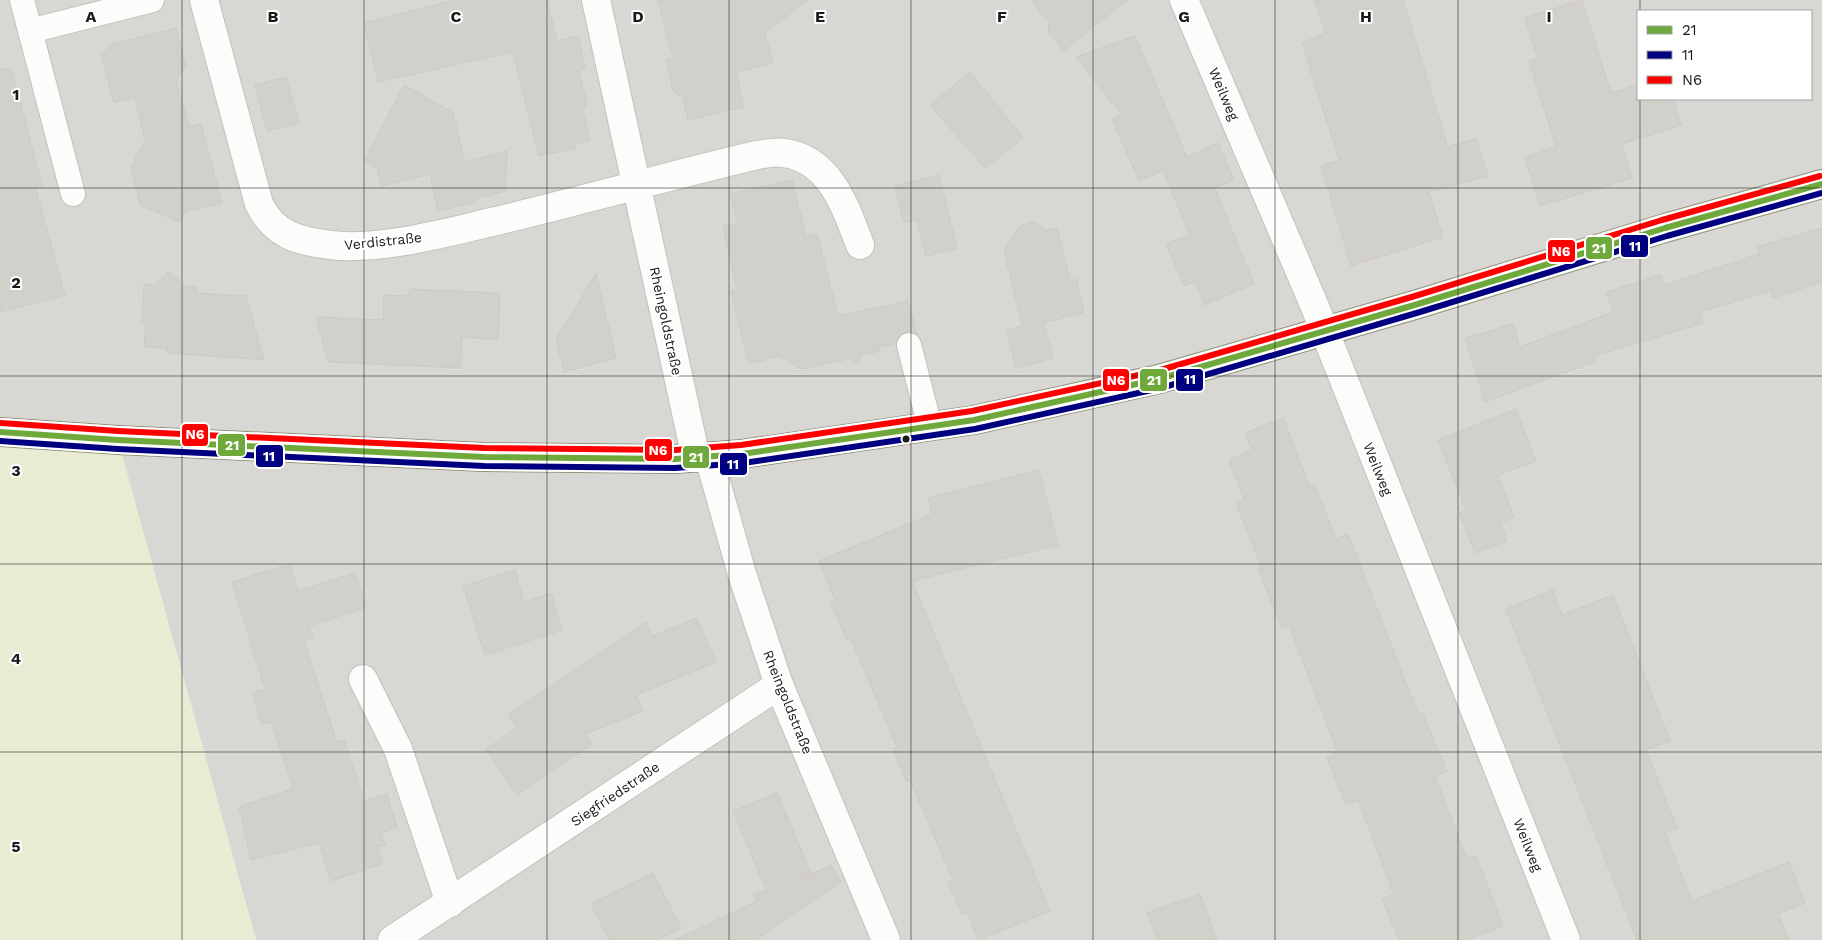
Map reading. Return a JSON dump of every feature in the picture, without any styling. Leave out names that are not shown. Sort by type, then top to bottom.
[{"type":"street","name":"Verdistraße","points":[[204,0],[259,204],[266,219],[277,230],[290,236],[332,245],[398,241],[495,221],[637,184]]},
{"type":"street","name":"Rheingoldstraße","points":[[596,0],[637,184],[703,457],[780,685],[886,940]]},
{"type":"street","name":"Weilweg","points":[[1184,0],[1324,332],[1566,940]]},
{"type":"street","points":[[637,184],[757,155],[782,152],[804,157],[830,180],[850,219],[860,245]]},
{"type":"street","points":[[0,432],[118,440],[484,457],[638,459],[703,457],[930,427],[1023,411],[1092,395],[1324,332],[1655,231],[1822,184]]},
{"type":"street","points":[[363,680],[398,749],[450,903]]},
{"type":"street","name":"Siegfriedstraße","points":[[392,940],[780,685]]},
{"type":"lane","points":[[22,0],[73,194]]},
{"type":"lane","points":[[30,31],[152,0]]},
{"type":"lane","points":[[909,345],[930,427]]},
{"type":"shaded area","points":[[0,0],[1822,0],[1822,940],[256,940],[118,441],[0,432]]},
{"type":"shaded area","points":[[628,245],[652,353],[619,361],[595,252]]},
{"type":"green space","points":[[0,432],[118,440],[256,940],[0,940]]},
{"type":"building","points":[[454,0],[547,0],[557,41],[578,36],[585,68],[579,70],[587,105],[583,111],[590,140],[574,144],[575,148],[539,156],[513,52],[378,82],[364,23]]},
{"type":"building","points":[[658,0],[807,0],[765,33],[773,63],[736,73],[744,107],[688,120],[683,97],[673,91],[666,60],[673,58]]},
{"type":"building","points":[[1031,0],[1127,0],[1063,51],[1048,31],[1049,23]]},
{"type":"building","points":[[1314,0],[1403,0],[1448,147],[1476,138],[1488,176],[1429,192],[1443,237],[1351,266],[1321,166],[1339,160],[1302,43],[1326,33]]},
{"type":"building","points":[[1582,0],[1611,93],[1637,85],[1637,100],[1673,100],[1681,125],[1622,144],[1632,178],[1540,206],[1525,157],[1556,147],[1529,61],[1538,58],[1525,18]]},
{"type":"building","points":[[176,28],[186,65],[176,81],[189,127],[201,124],[222,203],[185,212],[180,222],[140,205],[131,167],[145,140],[135,97],[114,103],[102,56],[110,45]]},
{"type":"building","points":[[1135,36],[1187,157],[1218,143],[1234,180],[1215,188],[1254,284],[1204,305],[1195,281],[1184,286],[1166,244],[1190,235],[1163,171],[1139,181],[1112,119],[1122,115],[1076,57]]},
{"type":"building","points":[[11,68],[42,185],[35,187],[65,295],[0,312],[0,70]]},
{"type":"building","points":[[970,72],[1023,138],[985,168],[930,105]]},
{"type":"building","points":[[286,77],[299,123],[267,131],[255,85]]},
{"type":"building","points":[[404,85],[453,113],[465,162],[507,151],[505,191],[474,199],[475,202],[438,211],[430,174],[381,186],[377,168],[365,160]]},
{"type":"building","points":[[939,175],[957,248],[926,256],[917,220],[904,223],[895,186]]},
{"type":"building","points":[[792,180],[806,237],[817,234],[838,316],[908,301],[917,334],[905,332],[899,336],[896,343],[879,347],[880,351],[862,355],[857,365],[848,359],[801,369],[779,356],[749,364],[731,291],[737,289],[723,226],[738,223],[730,194]]},
{"type":"building","points":[[1034,222],[1047,230],[1057,228],[1070,281],[1076,279],[1084,312],[1044,323],[1053,358],[1016,368],[1007,330],[1022,326],[1004,250],[1020,226]]},
{"type":"building","points":[[1822,228],[1822,282],[1773,298],[1771,291],[1700,312],[1703,323],[1594,356],[1596,361],[1485,402],[1465,338],[1513,324],[1520,347],[1613,312],[1606,292],[1661,275],[1664,285],[1760,254],[1757,247]]},
{"type":"building","points":[[169,271],[185,286],[197,287],[197,293],[246,296],[264,360],[167,353],[168,348],[144,347],[146,322],[142,322],[144,284],[156,285]]},
{"type":"building","points":[[596,274],[616,358],[564,372],[556,339]]},
{"type":"building","points":[[410,289],[500,293],[498,340],[462,337],[460,368],[328,362],[316,317],[383,320],[384,295],[408,296]]},
{"type":"building","points":[[1516,409],[1536,461],[1498,475],[1514,517],[1500,523],[1507,541],[1475,553],[1459,513],[1466,510],[1438,440]]},
{"type":"building","points":[[1283,418],[1310,487],[1315,485],[1336,539],[1348,534],[1418,714],[1422,712],[1447,771],[1435,776],[1467,859],[1476,856],[1503,926],[1467,940],[1399,940],[1382,899],[1394,894],[1358,800],[1346,805],[1327,758],[1337,751],[1289,625],[1282,628],[1258,569],[1262,568],[1236,503],[1244,499],[1229,460],[1252,450],[1245,433]]},
{"type":"building","points":[[1039,470],[1058,545],[912,581],[1050,911],[978,940],[967,912],[962,914],[948,882],[953,880],[910,780],[906,781],[893,749],[897,747],[851,639],[847,640],[831,602],[835,600],[819,561],[932,514],[928,498]]},
{"type":"building","points":[[290,564],[298,591],[355,573],[366,607],[309,626],[313,638],[304,641],[337,742],[344,740],[364,801],[387,794],[397,827],[381,833],[385,845],[377,847],[382,864],[331,881],[319,843],[251,860],[239,807],[293,789],[271,722],[262,725],[252,693],[265,689],[232,582]]},
{"type":"building","points":[[515,570],[524,602],[551,593],[562,630],[485,655],[463,586]]},
{"type":"building","points":[[1553,590],[1562,615],[1613,595],[1670,741],[1646,750],[1677,828],[1665,832],[1692,901],[1789,862],[1805,903],[1778,914],[1789,940],[1637,940],[1506,609]]},
{"type":"building","points":[[697,618],[716,662],[636,695],[643,711],[585,734],[592,744],[517,795],[486,749],[517,728],[508,715],[646,622],[652,636]]},
{"type":"building","points":[[777,793],[811,873],[792,881],[793,883],[831,865],[841,882],[756,940],[675,940],[757,901],[754,894],[766,890],[733,811]]},
{"type":"building","points":[[653,873],[681,928],[658,940],[609,940],[591,904]]},
{"type":"building","points":[[1200,894],[1217,940],[1158,940],[1147,913]]},
{"type":"transit line","name":"N6","points":[[1,423],[118,431],[484,448],[675,450],[741,445],[972,411],[1157,371],[1415,296],[1662,220],[1820,176]]},
{"type":"transit line","name":"21","points":[[0,432],[118,440],[484,457],[675,459],[742,454],[974,420],[1159,379],[1418,304],[1665,228],[1822,184]]},
{"type":"transit line","name":"11","points":[[0,441],[118,449],[484,466],[675,468],[743,463],[975,429],[1161,388],[1420,312],[1667,236],[1822,193]]}]
